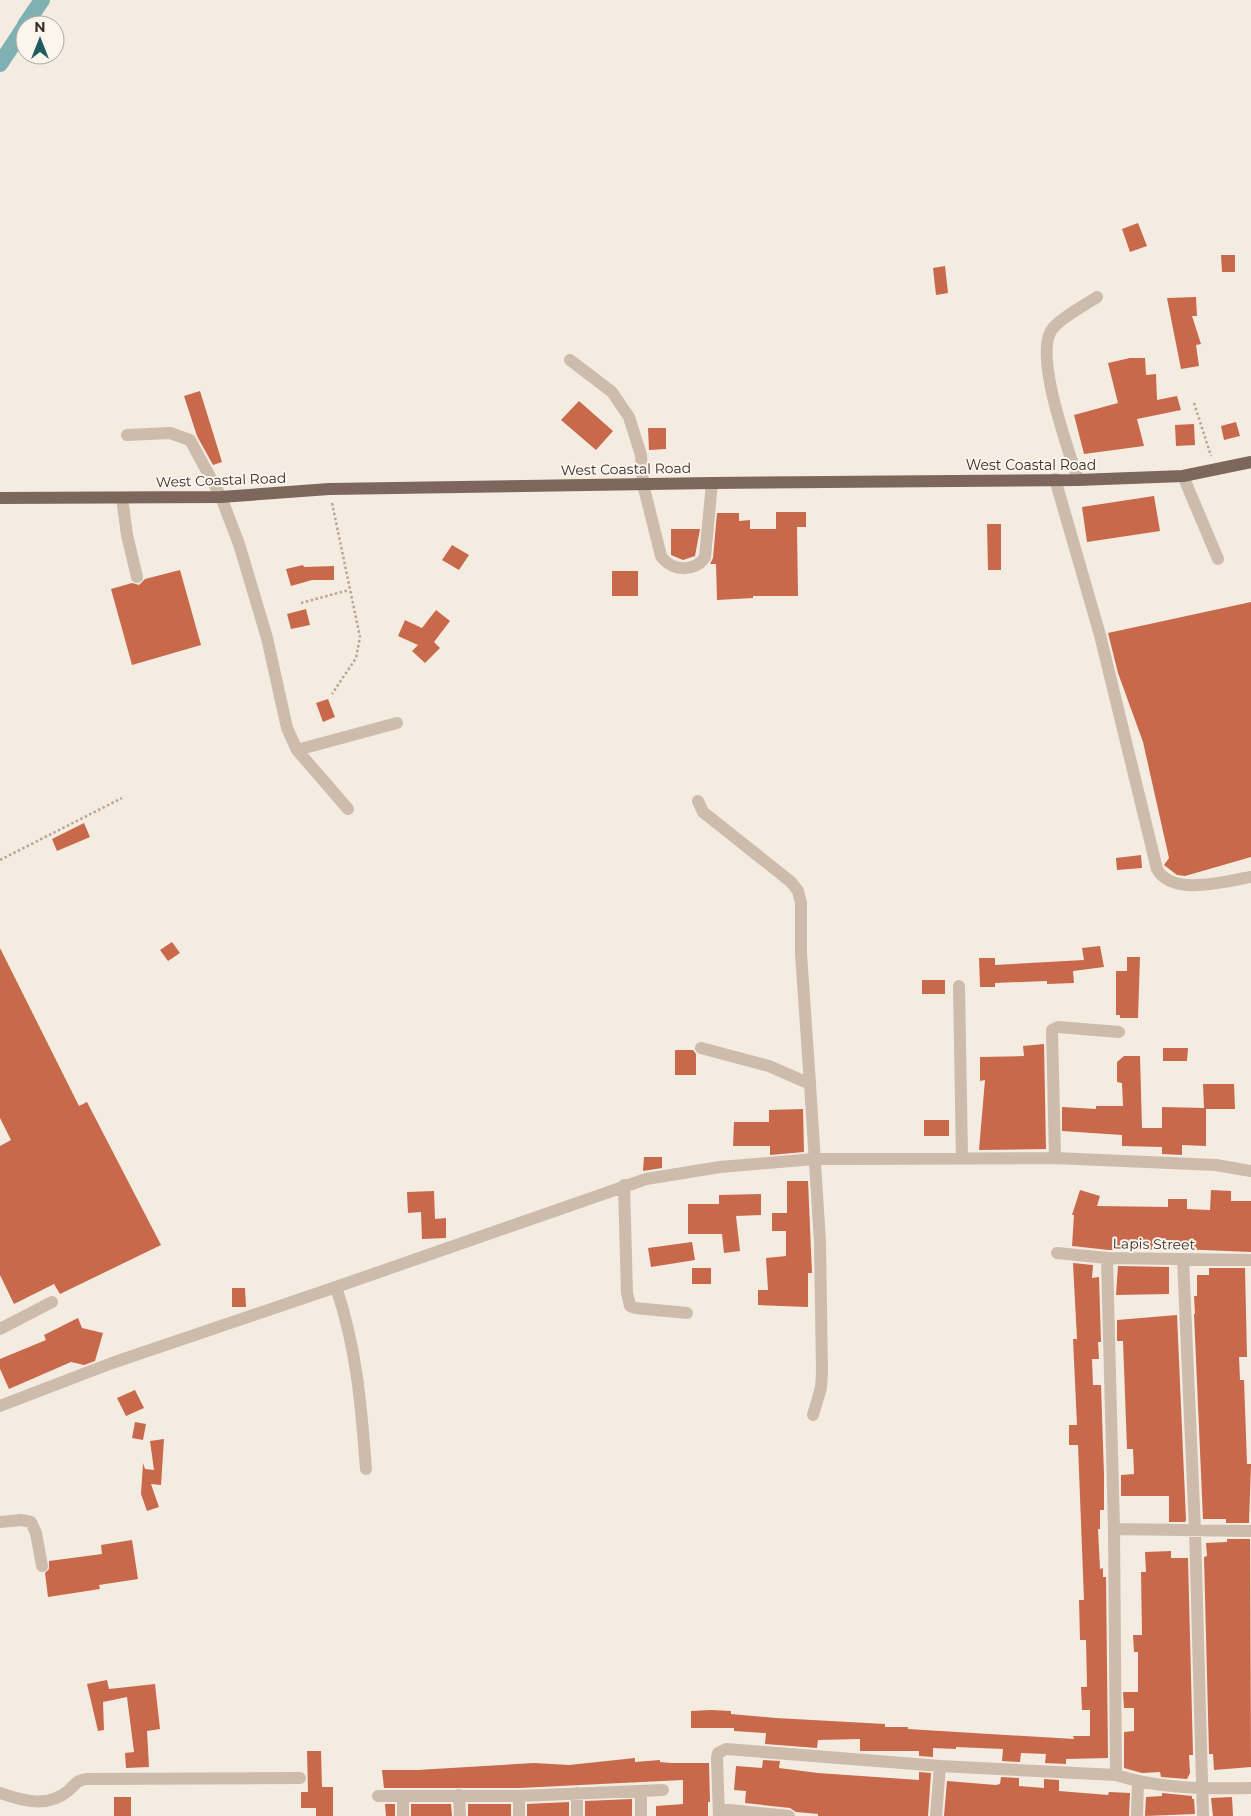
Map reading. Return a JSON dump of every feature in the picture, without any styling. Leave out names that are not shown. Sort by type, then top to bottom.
[{"type":"main road","name":"West Coastal Road","points":[[0,498],[221,497],[329,489],[1078,480],[1183,476],[1251,462]]},
{"type":"street","points":[[1078,480],[1050,388],[1048,336],[1053,327],[1097,297]]},
{"type":"street","points":[[570,360],[612,392],[629,417],[641,455],[643,484],[661,556],[666,564],[673,567],[693,568],[700,565],[705,557],[712,483]]},
{"type":"street","points":[[127,436],[170,433],[190,440],[221,497],[239,544],[267,638],[287,728],[298,750],[348,810]]},
{"type":"street","points":[[1183,476],[1218,559]]},
{"type":"street","points":[[1055,479],[1100,635],[1158,872],[1172,883],[1199,885],[1251,877]]},
{"type":"street","points":[[122,498],[127,535],[138,577]]},
{"type":"street","points":[[298,750],[397,722]]},
{"type":"street","points":[[698,801],[703,812],[784,876],[798,891],[801,903],[801,954],[820,1242],[822,1372],[813,1415]]},
{"type":"street","points":[[959,986],[962,1158]]},
{"type":"street","points":[[1055,1158],[1052,1030],[1058,1027],[1119,1032]]},
{"type":"street","points":[[701,1048],[769,1066],[810,1084]]},
{"type":"street","points":[[0,1406],[112,1363],[646,1179],[720,1167],[814,1159],[1055,1158],[1216,1165],[1251,1170]]},
{"type":"street","points":[[624,1185],[627,1293],[630,1306],[687,1313]]},
{"type":"street","name":"Lapis Street","points":[[1057,1253],[1107,1258],[1251,1260]]},
{"type":"street","points":[[1107,1258],[1114,1529],[1116,1776]]},
{"type":"street","points":[[1183,1259],[1195,1531],[1203,1816]]},
{"type":"street","points":[[336,1287],[349,1326],[359,1386],[366,1469]]},
{"type":"street","points":[[0,1329],[52,1302]]},
{"type":"street","points":[[0,1522],[21,1520],[31,1522],[36,1533],[42,1566]]},
{"type":"street","points":[[1114,1529],[1251,1531]]},
{"type":"street","points":[[789,1816],[719,1812],[718,1753],[726,1749],[940,1766],[1116,1776],[1138,1782],[1201,1789],[1251,1788]]},
{"type":"street","points":[[936,1816],[940,1766]]},
{"type":"street","points":[[0,1793],[27,1802],[45,1802],[67,1792],[79,1780],[87,1779],[300,1778]]},
{"type":"street","points":[[1137,1816],[1138,1782]]},
{"type":"street","points":[[378,1796],[519,1796],[663,1790]]},
{"type":"street","points":[[641,1792],[641,1816]]},
{"type":"street","points":[[577,1794],[577,1816]]},
{"type":"street","points":[[460,1795],[460,1816]]},
{"type":"street","points":[[403,1796],[403,1816]]},
{"type":"street","points":[[519,1796],[519,1816]]},
{"type":"path","points":[[1194,403],[1216,470]]},
{"type":"path","points":[[329,489],[348,590],[360,637],[359,651],[332,694]]},
{"type":"path","points":[[300,603],[348,590]]},
{"type":"path","points":[[0,860],[122,798]]},
{"type":"building","points":[[1138,223],[1147,246],[1130,252],[1122,229]]},
{"type":"building","points":[[1221,255],[1235,255],[1235,272],[1222,272]]},
{"type":"building","points":[[945,266],[948,293],[936,295],[933,268]]},
{"type":"building","points":[[1196,297],[1197,316],[1192,316],[1201,344],[1196,345],[1199,366],[1181,369],[1167,298]]},
{"type":"building","points":[[1130,358],[1145,358],[1146,375],[1156,374],[1157,400],[1177,396],[1181,410],[1137,419],[1144,446],[1084,454],[1074,415],[1118,403],[1108,363]]},
{"type":"building","points":[[200,391],[222,462],[213,465],[197,436],[184,396]]},
{"type":"building","points":[[579,401],[613,431],[596,450],[561,420]]},
{"type":"building","points":[[1236,422],[1240,436],[1224,440],[1221,426]]},
{"type":"building","points":[[1194,424],[1195,445],[1176,446],[1175,425]]},
{"type":"building","points":[[648,428],[666,428],[666,449],[649,450]]},
{"type":"building","points":[[1154,496],[1160,531],[1087,542],[1082,507]]},
{"type":"building","points":[[776,512],[806,512],[806,527],[797,527],[798,596],[753,596],[753,598],[717,600],[716,564],[710,564],[713,558],[717,513],[739,513],[739,521],[750,520],[750,529],[776,529]]},
{"type":"building","points":[[987,524],[1001,524],[1001,570],[988,570]]},
{"type":"building","points":[[671,529],[700,529],[695,556],[683,560],[671,555]]},
{"type":"building","points":[[452,545],[469,555],[459,570],[442,560]]},
{"type":"building","points":[[303,565],[304,567],[334,566],[334,580],[312,580],[291,586],[286,569]]},
{"type":"building","points":[[180,570],[201,645],[132,665],[111,589],[132,583],[139,585],[145,579]]},
{"type":"building","points":[[612,571],[638,571],[638,596],[612,596]]},
{"type":"building","points":[[1251,602],[1251,857],[1185,876],[1177,875],[1164,865],[1169,858],[1143,742],[1118,673],[1108,633]]},
{"type":"building","points":[[306,609],[310,625],[291,629],[287,614]]},
{"type":"building","points":[[436,610],[450,621],[434,642],[440,648],[425,663],[412,651],[418,645],[398,636],[405,620],[422,628]]},
{"type":"building","points":[[328,699],[335,717],[323,722],[316,703]]},
{"type":"building","points":[[84,823],[90,837],[57,851],[52,839]]},
{"type":"building","points":[[1141,855],[1142,868],[1117,870],[1116,858]]},
{"type":"building","points":[[172,942],[180,953],[168,961],[160,950]]},
{"type":"building","points":[[1100,946],[1104,967],[1073,971],[1074,983],[1047,984],[1047,981],[995,983],[995,987],[980,987],[979,958],[995,958],[995,965],[1084,960],[1082,948]]},
{"type":"building","points":[[0,948],[79,1106],[87,1102],[161,1245],[60,1294],[54,1284],[14,1304],[0,1275],[0,1146],[11,1140],[0,1118]]},
{"type":"building","points":[[1127,957],[1140,957],[1138,1018],[1120,1018],[1120,1015],[1116,1015],[1116,971],[1127,971]]},
{"type":"building","points":[[922,980],[945,980],[945,994],[922,994]]},
{"type":"building","points":[[1044,1044],[1046,1149],[979,1150],[985,1080],[980,1081],[980,1057],[1024,1056],[1023,1046]]},
{"type":"building","points":[[1163,1048],[1188,1048],[1187,1061],[1163,1061]]},
{"type":"building","points":[[675,1050],[693,1050],[696,1054],[696,1075],[675,1075]]},
{"type":"building","points":[[1124,1056],[1140,1056],[1142,1128],[1162,1128],[1162,1107],[1204,1108],[1203,1084],[1234,1084],[1235,1109],[1206,1109],[1206,1146],[1182,1145],[1182,1155],[1162,1154],[1162,1147],[1122,1146],[1122,1135],[1062,1131],[1062,1107],[1096,1109],[1096,1106],[1123,1106],[1122,1083],[1117,1082],[1117,1062]]},
{"type":"building","points":[[803,1109],[804,1152],[770,1155],[770,1146],[733,1146],[734,1122],[769,1122],[769,1110]]},
{"type":"building","points":[[924,1120],[949,1120],[949,1136],[924,1136]]},
{"type":"building","points":[[644,1157],[662,1157],[662,1168],[643,1171]]},
{"type":"building","points":[[787,1181],[808,1181],[812,1273],[808,1273],[808,1307],[758,1305],[758,1290],[768,1290],[766,1258],[786,1256],[786,1231],[772,1231],[772,1213],[787,1213]]},
{"type":"building","points":[[1080,1190],[1100,1196],[1097,1206],[1168,1207],[1168,1199],[1187,1199],[1187,1209],[1210,1210],[1211,1190],[1231,1191],[1231,1201],[1251,1201],[1251,1252],[1180,1249],[1109,1250],[1072,1246],[1074,1215],[1072,1215]]},
{"type":"building","points":[[434,1191],[435,1219],[446,1218],[446,1238],[422,1239],[421,1212],[408,1213],[407,1192]]},
{"type":"building","points":[[761,1194],[761,1215],[736,1216],[740,1251],[724,1253],[722,1234],[688,1234],[688,1204],[719,1204],[719,1195]]},
{"type":"building","points":[[692,1242],[695,1260],[651,1267],[648,1248]]},
{"type":"building","points":[[1073,1263],[1093,1265],[1092,1278],[1099,1277],[1101,1342],[1098,1342],[1099,1359],[1092,1359],[1093,1385],[1101,1385],[1104,1510],[1100,1510],[1100,1529],[1098,1529],[1100,1569],[1103,1568],[1103,1577],[1106,1577],[1108,1758],[1066,1759],[1066,1764],[1045,1763],[1046,1754],[1021,1753],[1020,1762],[1002,1761],[1003,1749],[956,1747],[956,1749],[933,1748],[933,1757],[919,1756],[919,1751],[860,1751],[860,1739],[818,1740],[817,1748],[765,1744],[766,1733],[734,1731],[734,1728],[691,1728],[691,1711],[711,1710],[731,1711],[731,1714],[776,1718],[885,1724],[885,1727],[908,1727],[908,1729],[1074,1739],[1073,1736],[1090,1736],[1090,1710],[1082,1710],[1081,1687],[1087,1687],[1086,1640],[1080,1640],[1079,1600],[1084,1600],[1078,1445],[1069,1445],[1069,1425],[1077,1425],[1073,1339],[1077,1339]]},
{"type":"building","points":[[1118,1266],[1169,1267],[1169,1294],[1116,1295]]},
{"type":"building","points":[[692,1268],[711,1268],[711,1284],[692,1284]]},
{"type":"building","points":[[1209,1268],[1245,1268],[1247,1357],[1239,1357],[1240,1380],[1244,1380],[1247,1464],[1251,1464],[1249,1523],[1226,1523],[1226,1519],[1203,1519],[1194,1296],[1197,1296],[1197,1275],[1209,1275]]},
{"type":"building","points":[[232,1288],[245,1288],[246,1307],[232,1307]]},
{"type":"building","points":[[1177,1315],[1186,1520],[1185,1522],[1169,1522],[1169,1496],[1121,1496],[1121,1475],[1134,1474],[1133,1449],[1127,1449],[1123,1341],[1117,1341],[1117,1320]]},
{"type":"building","points":[[78,1318],[82,1328],[103,1333],[95,1361],[84,1365],[71,1362],[9,1389],[0,1369],[0,1359],[46,1340],[44,1335]]},
{"type":"building","points":[[135,1390],[144,1408],[126,1416],[117,1398]]},
{"type":"building","points":[[135,1422],[146,1424],[143,1440],[132,1438]]},
{"type":"building","points":[[164,1439],[161,1485],[151,1484],[159,1507],[147,1511],[141,1494],[143,1463],[145,1469],[154,1470],[150,1441]]},
{"type":"building","points":[[1227,1539],[1250,1539],[1251,1767],[1214,1770],[1213,1754],[1209,1754],[1204,1557],[1207,1556],[1206,1543],[1227,1542]]},
{"type":"building","points":[[132,1540],[138,1579],[99,1585],[100,1589],[48,1597],[45,1573],[49,1569],[49,1561],[102,1554],[101,1545]]},
{"type":"building","points":[[1171,1551],[1171,1558],[1188,1558],[1193,1755],[1189,1755],[1190,1773],[1187,1779],[1161,1777],[1160,1772],[1142,1773],[1124,1768],[1124,1732],[1134,1731],[1134,1708],[1124,1708],[1123,1692],[1138,1692],[1138,1652],[1134,1652],[1133,1635],[1142,1635],[1141,1572],[1146,1572],[1145,1552]]},
{"type":"building","points":[[107,1680],[109,1689],[155,1684],[160,1729],[147,1731],[149,1767],[126,1768],[125,1753],[134,1752],[127,1697],[103,1702],[104,1730],[98,1731],[87,1684]]},
{"type":"building","points":[[307,1751],[321,1751],[322,1787],[333,1787],[333,1816],[316,1816],[316,1808],[301,1808],[301,1792],[308,1792]]},
{"type":"building","points":[[635,1758],[635,1762],[660,1760],[660,1762],[671,1763],[709,1763],[710,1802],[708,1802],[708,1816],[656,1816],[656,1806],[683,1804],[683,1780],[519,1788],[384,1788],[382,1770],[417,1770],[534,1763],[569,1765]]},
{"type":"building","points":[[763,1760],[780,1761],[779,1768],[818,1773],[919,1780],[919,1772],[931,1773],[928,1816],[818,1816],[818,1814],[796,1812],[790,1808],[745,1803],[746,1791],[734,1790],[736,1766],[762,1768]]},
{"type":"building","points":[[1001,1777],[1019,1778],[1019,1786],[1044,1788],[1044,1779],[1059,1780],[1059,1791],[1108,1795],[1109,1792],[1130,1793],[1129,1816],[944,1816],[947,1781],[996,1785],[1000,1784]]},
{"type":"building","points":[[1162,1793],[1192,1796],[1195,1814],[1145,1816],[1146,1797],[1162,1796]]},
{"type":"building","points":[[114,1797],[131,1797],[131,1816],[114,1816]]},
{"type":"building","points":[[1232,1797],[1233,1816],[1213,1816],[1211,1798]]},
{"type":"building","points":[[632,1799],[632,1816],[585,1816],[585,1801]]},
{"type":"building","points":[[569,1802],[569,1816],[527,1816],[527,1804]]},
{"type":"building","points":[[385,1804],[395,1804],[395,1816],[386,1816]]},
{"type":"building","points":[[411,1804],[451,1804],[452,1816],[411,1816]]},
{"type":"building","points":[[468,1804],[511,1804],[511,1816],[468,1816]]},
{"type":"waterway","points":[[32,15],[42,0]]},
{"type":"waterway","points":[[0,64],[15,41]]}]
